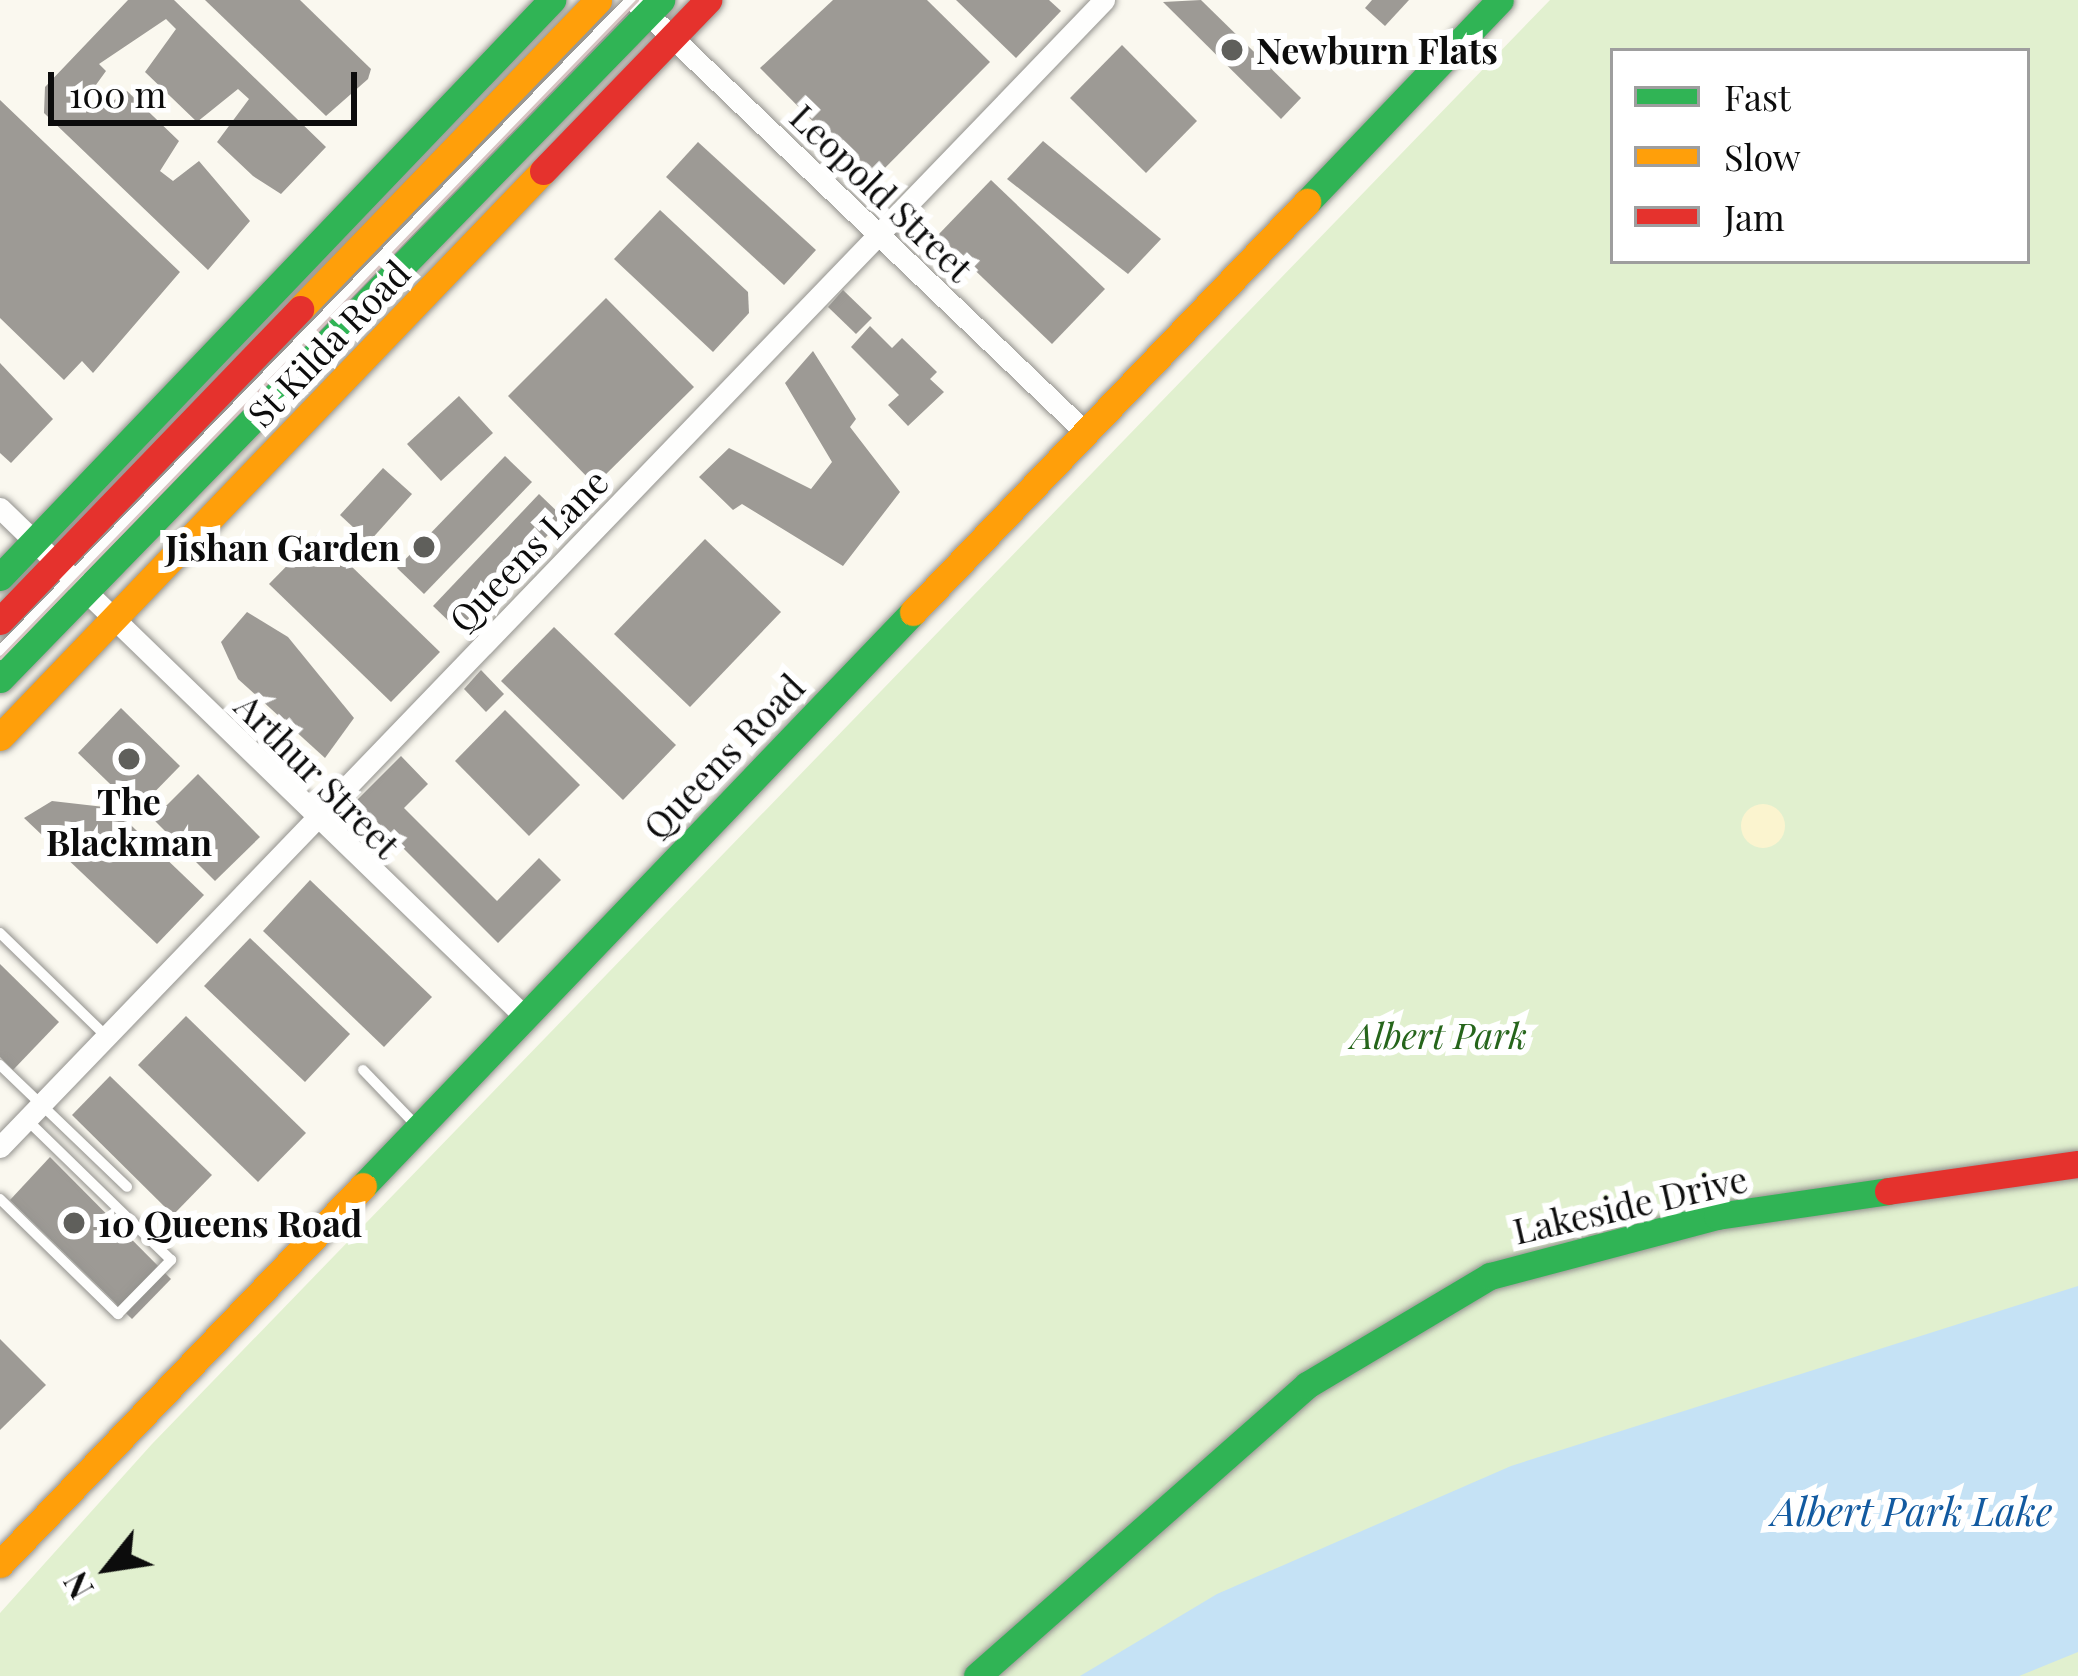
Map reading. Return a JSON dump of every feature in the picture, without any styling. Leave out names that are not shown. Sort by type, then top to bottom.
[{"type":"main road","name":"St Kilda Road","points":[[0,577],[552,0]]},
{"type":"main road","name":"St Kilda Road","points":[[0,679],[70,577],[457,146],[598,0]]},
{"type":"main road","name":"St Kilda Road","points":[[0,736],[708,0]]},
{"type":"main road","name":"Queens Road","points":[[0,1564],[1501,0]]},
{"type":"main road","name":"St Kilda Road","points":[[0,621],[70,577],[643,3]]},
{"type":"main road","name":"Lakeside Drive","points":[[976,1676],[1307,1385],[1490,1276],[1717,1216],[2078,1164]]},
{"type":"street","name":"Queens Lane","points":[[0,1147],[1104,0]]},
{"type":"street","name":"Leopold Street","points":[[643,3],[672,37],[1085,432]]},
{"type":"street","name":"Arthur Street","points":[[0,508],[523,1015]]},
{"type":"lane","points":[[434,124],[457,146]]},
{"type":"lane","points":[[0,651],[70,577]]},
{"type":"lane","points":[[0,933],[106,1036]]},
{"type":"lane","points":[[0,1065],[34,1112],[171,1260],[118,1314],[0,1199]]},
{"type":"lane","points":[[363,1070],[417,1125]]},
{"type":"lane","points":[[34,1112],[127,1187]]},
{"type":"green space","name":"Albert Park","points":[[1550,0],[2078,0],[2078,1676],[0,1676],[0,1613],[152,1444]]},
{"type":"sand","points":[[1763,804],[1779,810],[1785,826],[1779,842],[1763,848],[1747,842],[1741,826],[1747,810]]},
{"type":"water","name":"Albert Park Lake","points":[[2078,1286],[2078,1652],[2019,1676],[1080,1676],[1217,1594],[1511,1466]]},
{"type":"building","points":[[128,0],[174,0],[326,147],[281,194],[253,176],[217,142],[249,99],[238,89],[197,122],[145,72],[176,29],[166,19],[99,64],[106,71],[85,100],[97,112],[127,91],[179,141],[160,171],[173,181],[199,161],[250,221],[208,270],[44,113],[45,87]]},
{"type":"building","points":[[205,0],[300,0],[371,69],[368,79],[326,116]]},
{"type":"building","points":[[833,0],[927,0],[990,62],[872,181],[760,68]]},
{"type":"building","points":[[956,0],[1049,0],[1061,11],[1016,58]]},
{"type":"building","name":"Newburn Flats","points":[[1201,0],[1301,98],[1281,119],[1163,2]]},
{"type":"building","points":[[1372,0],[1409,0],[1385,26],[1365,8]]},
{"type":"building","points":[[1122,45],[1197,121],[1146,173],[1070,98]]},
{"type":"building","points":[[0,100],[180,272],[93,373],[82,361],[64,380],[0,318]]},
{"type":"building","points":[[1043,141],[1161,239],[1128,274],[1007,179]]},
{"type":"building","points":[[698,142],[816,250],[784,285],[666,177]]},
{"type":"building","points":[[991,180],[1105,289],[1052,344],[938,235]]},
{"type":"building","points":[[660,210],[748,292],[749,313],[713,352],[614,259]]},
{"type":"building","points":[[843,290],[872,318],[856,334],[828,307]]},
{"type":"building","points":[[606,298],[694,387],[595,485],[508,396]]},
{"type":"building","points":[[870,326],[892,348],[902,338],[937,372],[930,379],[944,392],[908,426],[888,405],[899,395],[851,347]]},
{"type":"building","points":[[813,351],[856,419],[850,427],[900,492],[843,566],[742,504],[733,510],[699,477],[729,448],[811,489],[832,462],[785,383]]},
{"type":"building","points":[[0,363],[53,419],[11,463],[0,453]]},
{"type":"building","points":[[459,396],[493,433],[441,481],[407,444]]},
{"type":"building","points":[[505,456],[532,482],[424,594],[397,568]]},
{"type":"building","points":[[383,468],[412,494],[369,542],[340,515]]},
{"type":"building","points":[[539,494],[564,518],[458,630],[433,606]]},
{"type":"building","points":[[318,534],[440,652],[391,702],[269,584]]},
{"type":"building","points":[[705,539],[781,612],[690,707],[614,634]]},
{"type":"building","points":[[247,612],[288,637],[354,718],[325,758],[238,679],[221,642]]},
{"type":"building","points":[[554,627],[676,745],[623,800],[501,681]]},
{"type":"building","points":[[481,670],[504,694],[486,712],[464,689]]},
{"type":"building","name":"The Blackman","points":[[121,708],[180,766],[137,810],[78,753]]},
{"type":"building","points":[[505,710],[580,785],[529,836],[455,761]]},
{"type":"building","points":[[401,756],[428,784],[404,808],[497,901],[539,858],[561,880],[498,943],[356,801]]},
{"type":"building","points":[[198,774],[260,837],[215,881],[153,819]]},
{"type":"building","points":[[52,801],[113,808],[204,895],[157,944],[24,818]]},
{"type":"building","points":[[310,880],[432,997],[384,1047],[263,931]]},
{"type":"building","points":[[250,938],[350,1034],[305,1082],[204,986]]},
{"type":"building","points":[[0,964],[59,1022],[13,1070],[0,1057]]},
{"type":"building","points":[[186,1016],[306,1133],[258,1182],[138,1065]]},
{"type":"building","points":[[110,1076],[212,1175],[173,1215],[72,1115]]},
{"type":"building","name":"10 Queens Road","points":[[50,1157],[171,1279],[132,1319],[10,1200]]},
{"type":"building","points":[[0,1339],[46,1385],[0,1430]]},
{"type":"tram line","points":[[0,658],[637,0]]},
{"type":"traffic: fast","points":[[0,577],[552,0]]},
{"type":"traffic: fast","points":[[0,679],[661,0]]},
{"type":"traffic: fast","points":[[1307,202],[1500,0]]},
{"type":"traffic: fast","points":[[363,1186],[913,612]]},
{"type":"traffic: fast","points":[[977,1676],[1307,1385],[1490,1276],[1717,1216],[1888,1191]]},
{"type":"traffic: slow","points":[[300,309],[598,0]]},
{"type":"traffic: slow","points":[[0,737],[543,171]]},
{"type":"traffic: slow","points":[[913,612],[1307,202]]},
{"type":"traffic: slow","points":[[0,1564],[363,1186]]},
{"type":"traffic: jam","points":[[543,171],[708,0]]},
{"type":"traffic: jam","points":[[0,621],[300,309]]},
{"type":"traffic: jam","points":[[1888,1191],[2078,1164]]},
{"type":"place","name":"Newburn Flats","points":[[1232,50]]},
{"type":"place","name":"Jishan Garden","points":[[424,547]]},
{"type":"place","name":"The Blackman","points":[[129,759]]},
{"type":"place","name":"10 Queens Road","points":[[74,1223]]}]
